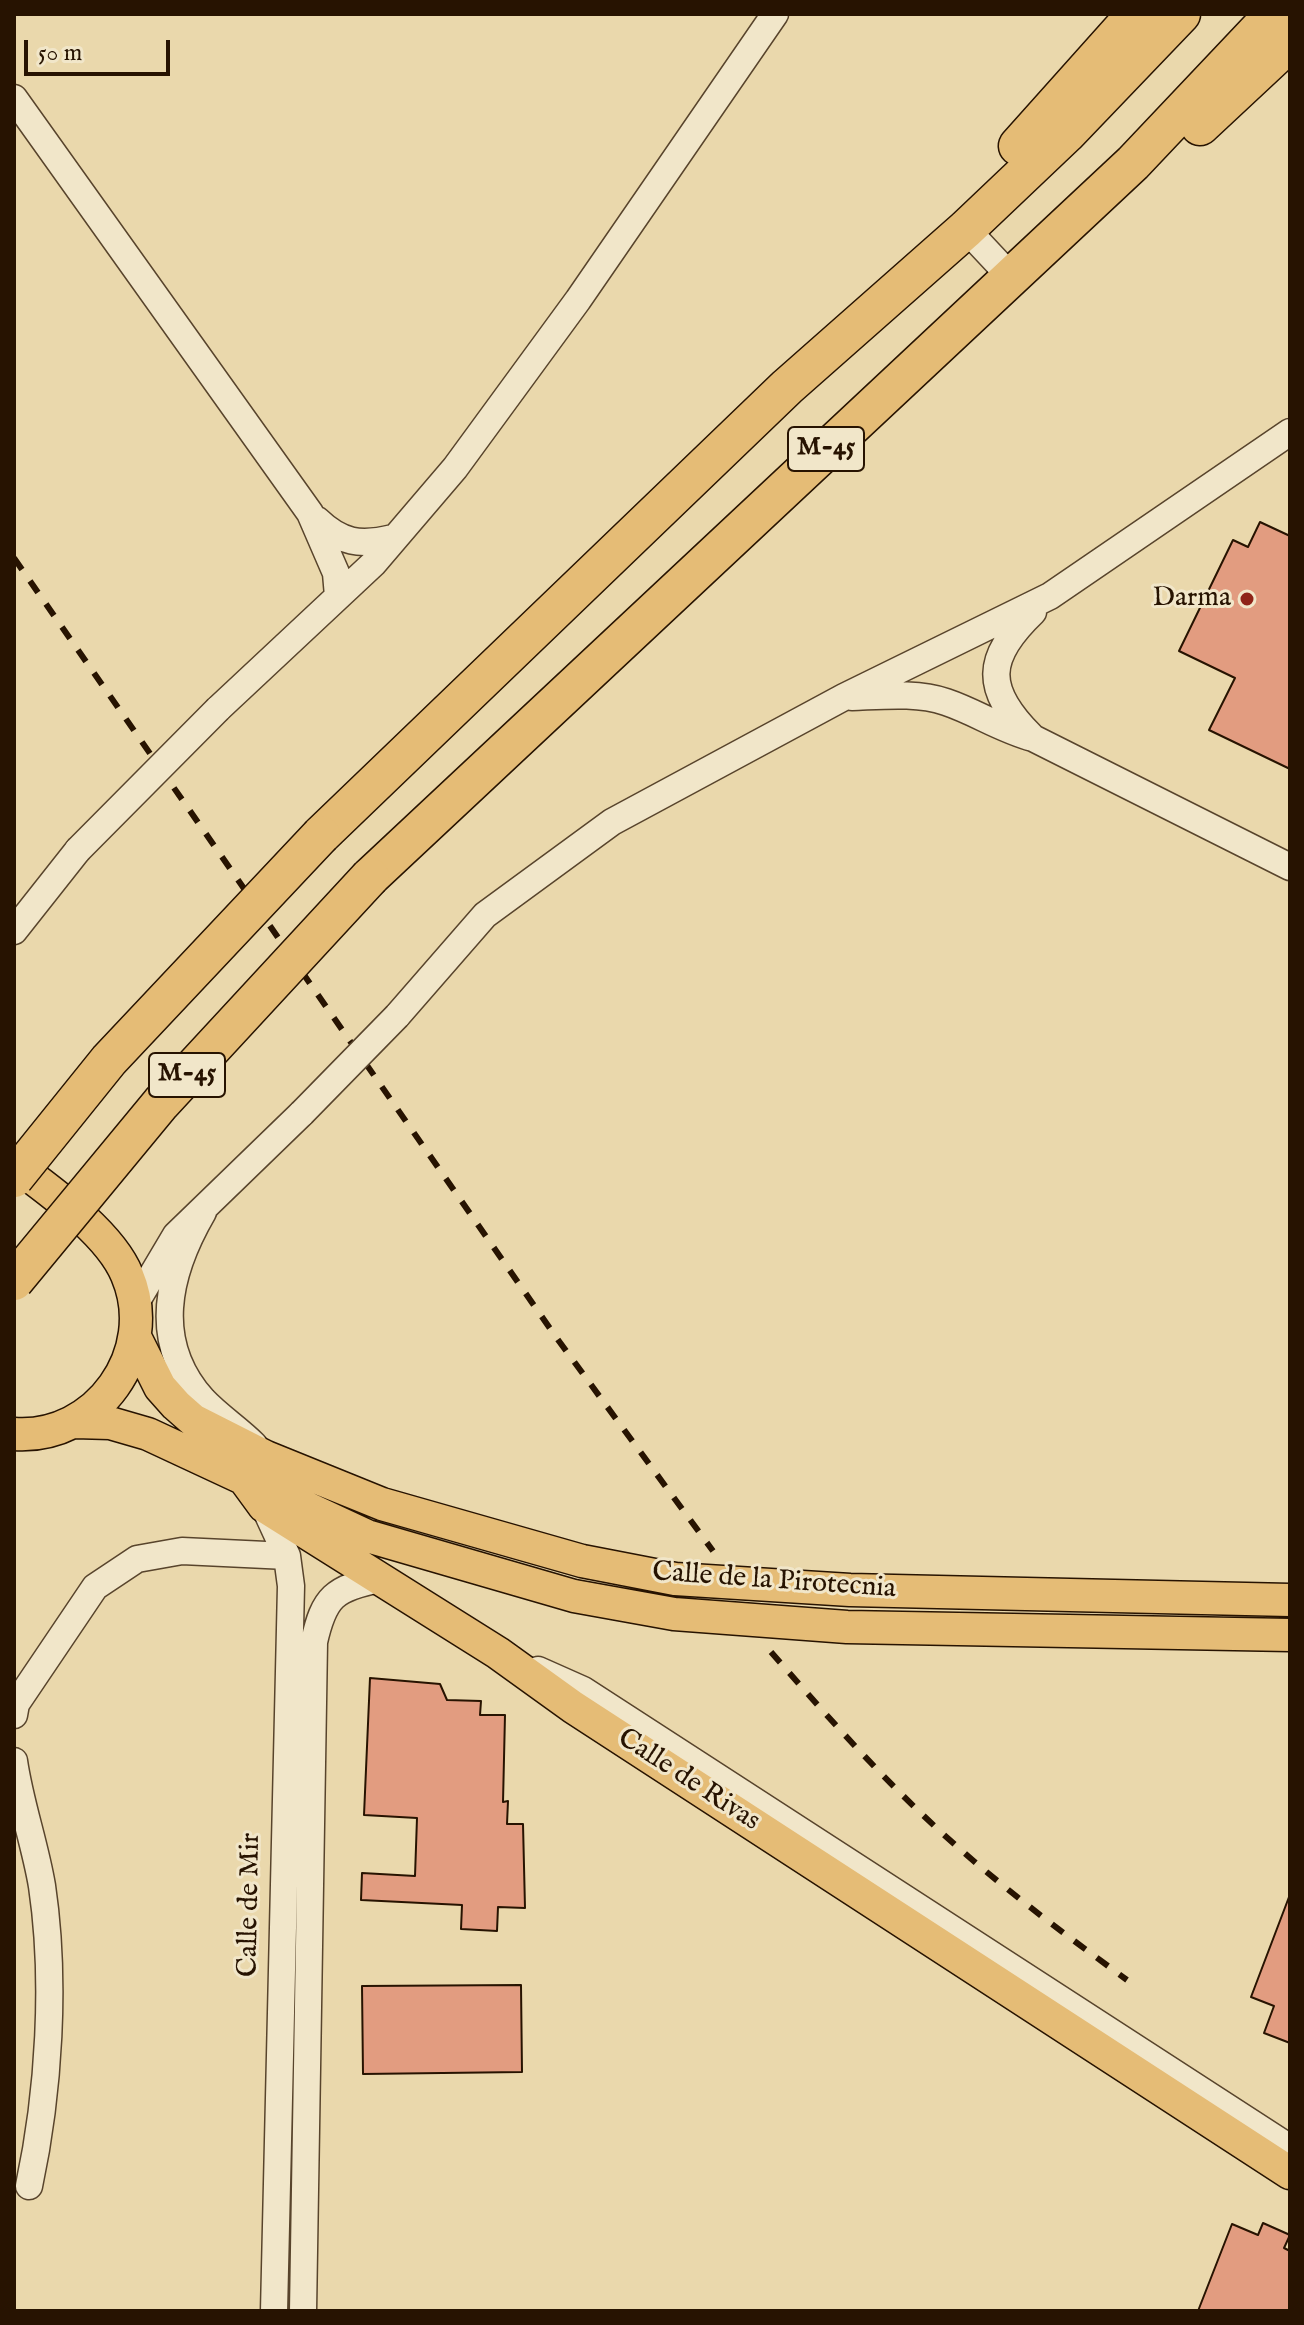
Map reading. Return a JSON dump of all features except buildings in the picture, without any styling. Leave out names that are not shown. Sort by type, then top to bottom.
[{"type":"highway","points":[[787,387],[1046,117],[1136,14]]},
{"type":"highway","name":"M-45","points":[[14,1178],[109,1060],[321,835],[787,387],[966,229],[1066,134],[1181,14]]},
{"type":"highway","name":"M-45","points":[[14,1281],[161,1103],[370,877],[1133,163],[1274,14]]},
{"type":"highway","points":[[834,442],[1144,179],[1290,42]]},
{"type":"main road","points":[[14,1164],[104,1241],[127,1274],[135,1304],[136,1339],[118,1383],[99,1404],[75,1422],[42,1433],[14,1434]]},
{"type":"main road","name":"Calle de la Pirotecnia","points":[[136,1339],[160,1387],[193,1420],[256,1469],[367,1536],[440,1560],[574,1596],[674,1614],[847,1627],[1290,1635]]},
{"type":"main road","name":"Calle de Rivas","points":[[75,1422],[110,1423],[256,1469],[264,1506],[498,1653],[573,1707],[1290,2173]]},
{"type":"main road","name":"Calle de la Pirotecnia","points":[[256,1469],[582,1561],[675,1579],[850,1590],[1290,1600]]},
{"type":"street","points":[[14,931],[78,850],[218,709],[373,564],[455,468],[509,396],[775,14]]},
{"type":"street","points":[[14,98],[310,513],[332,535],[350,543],[393,538]]},
{"type":"street","points":[[966,229],[1011,277]]},
{"type":"street","points":[[1250,459],[1290,420]]},
{"type":"street","points":[[135,1304],[176,1235],[203,1212],[397,1016],[485,915],[612,822],[844,697],[1050,596],[1290,432]]},
{"type":"street","points":[[310,513],[336,573],[338,596]]},
{"type":"street","points":[[1033,738],[1009,714],[998,694],[995,672],[999,653],[1011,632],[1050,596]]},
{"type":"street","points":[[844,697],[896,696],[945,701],[1001,730],[1033,738],[1290,867]]},
{"type":"street","points":[[203,1212],[184,1246],[173,1277],[167,1307],[169,1331],[177,1359],[189,1383],[256,1469]]},
{"type":"street","name":"Calle de Mir","points":[[264,1506],[287,1556],[291,1586],[274,2311]]},
{"type":"street","points":[[14,1715],[16,1704],[95,1587],[137,1559],[182,1551],[287,1556]]},
{"type":"street","points":[[303,2311],[314,1642],[320,1616],[330,1597],[353,1584],[380,1579]]},
{"type":"street","points":[[498,1653],[583,1690],[1290,2148]]},
{"type":"street","points":[[14,1761],[42,1886],[46,1936],[47,2071],[41,2132],[29,2186]]},
{"type":"railway","points":[[14,558],[556,1337],[713,1551]]},
{"type":"railway","points":[[771,1652],[875,1767],[942,1833],[1009,1890],[1127,1980]]},
{"type":"place","name":"Darma","points":[[1247,599]]}]
